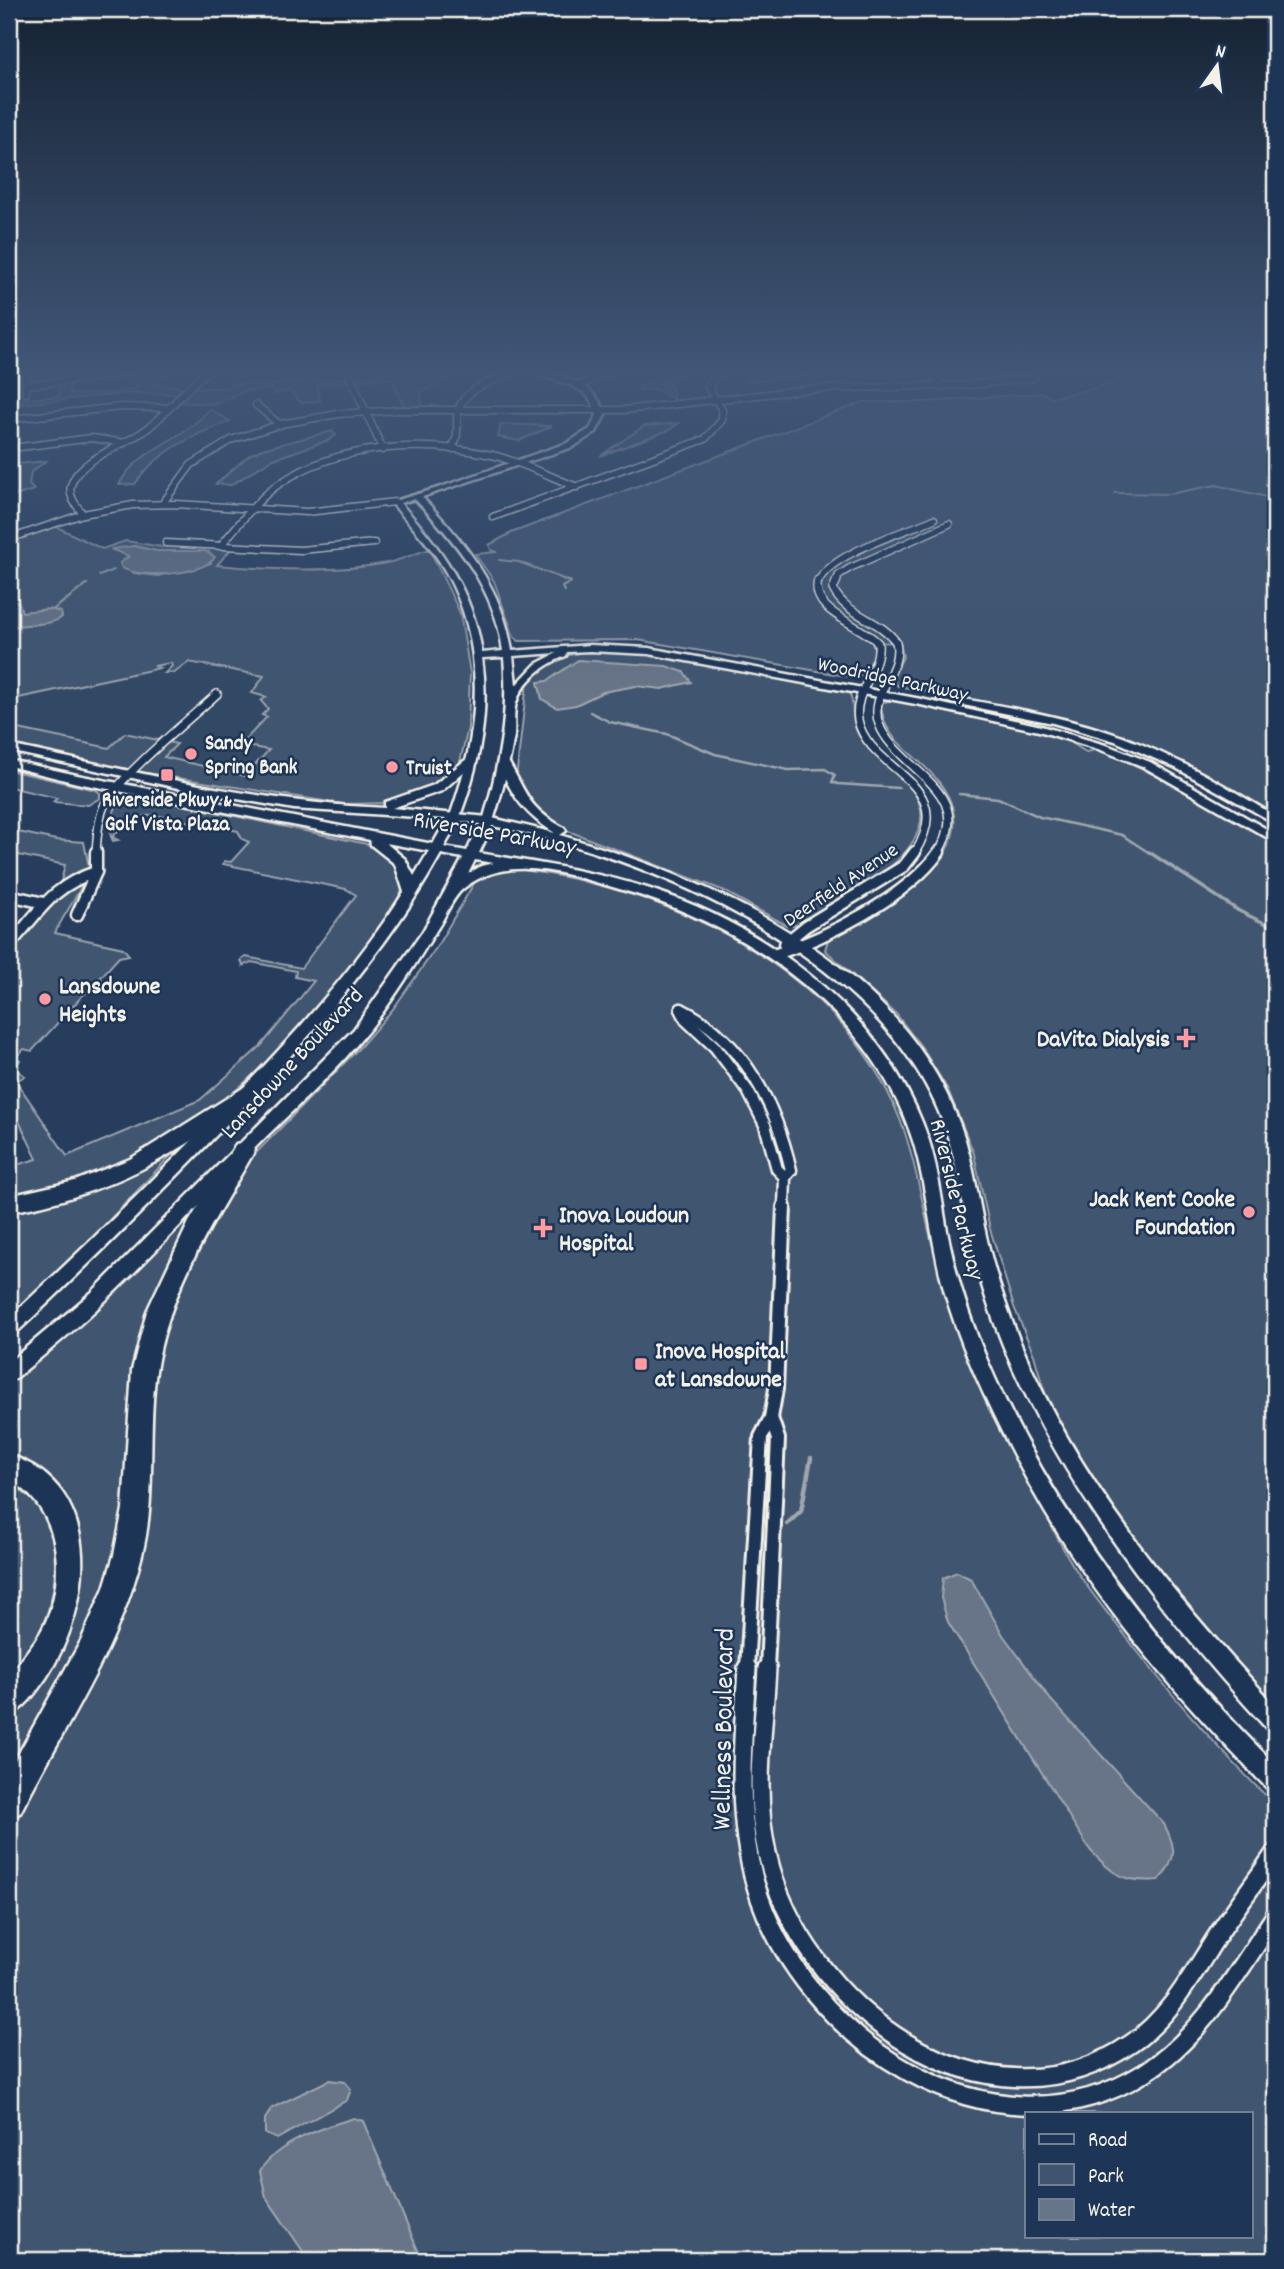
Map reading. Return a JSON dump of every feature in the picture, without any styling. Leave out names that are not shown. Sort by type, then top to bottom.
[{"type":"highway","points":[[9,1204],[67,1192],[160,1156],[251,1090]]},
{"type":"highway","points":[[9,1802],[100,1632],[115,1596],[128,1556],[138,1507],[141,1398],[144,1370],[159,1310],[201,1218],[244,1150]]},
{"type":"highway","points":[[9,1466],[24,1472],[45,1489],[61,1516],[68,1541],[70,1567],[59,1623],[44,1655],[9,1702]]},
{"type":"main road","name":"Riverside Parkway","points":[[9,748],[129,775],[262,800],[334,810],[455,816],[549,834],[597,849],[712,895],[791,937],[839,972],[879,1010],[925,1070],[958,1139],[989,1281],[1014,1349],[1050,1422],[1135,1555],[1203,1641],[1275,1721]]},
{"type":"main road","points":[[334,810],[386,806],[422,796],[445,784],[473,758]]},
{"type":"main road","name":"Riverside Parkway","points":[[9,763],[471,856],[596,876],[661,897],[722,924],[774,955],[816,987],[856,1027],[899,1090],[919,1136],[943,1253],[966,1329],[1009,1427],[1053,1506],[1131,1618],[1177,1676],[1231,1737],[1275,1780]]},
{"type":"main road","points":[[505,765],[517,797],[526,808],[544,822],[597,849]]},
{"type":"main road","name":"Lansdowne Boulevard","points":[[9,1329],[251,1090],[364,962],[411,893],[455,816]]},
{"type":"main road","name":"Lansdowne Boulevard","points":[[9,1373],[97,1298],[359,1033],[401,975],[455,888],[488,821]]},
{"type":"main road","points":[[360,834],[389,849],[401,860],[411,893]]},
{"type":"main road","points":[[455,888],[495,867],[535,865]]},
{"type":"street","points":[[76,478],[73,482],[72,499],[83,514]]},
{"type":"street","points":[[163,503],[178,478]]},
{"type":"street","points":[[220,546],[274,488],[289,478]]},
{"type":"street","points":[[9,539],[83,514],[121,506],[163,503],[253,510],[322,511],[395,502],[475,478]]},
{"type":"street","points":[[554,478],[577,487]]},
{"type":"street","points":[[493,517],[601,478]]},
{"type":"street","name":"Lansdowne Boulevard","points":[[417,497],[453,533],[477,567],[495,603],[508,649],[513,701],[505,765],[488,821]]},
{"type":"street","name":"Lansdowne Boulevard","points":[[395,502],[431,543],[456,581],[477,652],[479,720],[473,758],[455,816]]},
{"type":"street","points":[[863,687],[880,653],[878,643],[867,631],[825,606],[819,599],[817,581],[831,567],[934,519]]},
{"type":"street","points":[[881,690],[897,658],[896,642],[882,627],[837,600],[834,583],[839,575],[850,568],[949,524]]},
{"type":"street","points":[[166,543],[301,550],[374,543]]},
{"type":"street","name":"Woodridge Parkway","points":[[477,652],[632,642],[685,649],[863,687]]},
{"type":"street","points":[[513,701],[521,683],[535,666],[560,655],[590,648]]},
{"type":"street","name":"Woodridge Parkway","points":[[508,649],[590,648],[667,654],[1046,718],[1108,735],[1185,767],[1275,820]]},
{"type":"street","name":"Deerfield Avenue","points":[[774,955],[791,937],[904,866],[914,854],[925,832],[926,813],[918,792],[904,773],[876,749],[860,727],[857,706],[863,687]]},
{"type":"street","name":"Woodridge Parkway","points":[[881,690],[1060,733],[1105,748],[1171,777],[1275,839]]},
{"type":"street","name":"Deerfield Avenue","points":[[774,955],[804,946],[917,878],[934,861],[944,845],[947,824],[941,795],[930,779],[891,743],[881,729],[876,712],[881,690]]},
{"type":"street","points":[[77,915],[96,872],[101,816],[105,803],[129,775],[216,694]]},
{"type":"street","points":[[9,945],[65,881],[96,872]]},
{"type":"street","points":[[9,895],[44,903]]},
{"type":"street","name":"Wellness Boulevard","points":[[785,1177],[777,1169],[765,1125],[748,1091],[715,1047],[686,1020],[681,1010],[695,1013],[751,1072],[779,1124],[791,1170],[785,1177],[776,1389],[771,1418],[761,1437],[740,1813],[752,1881],[772,1932],[799,1978],[837,2021],[888,2064],[943,2089],[1007,2105],[1038,2106],[1080,2100],[1120,2086],[1153,2067],[1208,2010],[1275,1916]]},
{"type":"street","name":"Wellness Boulevard","points":[[771,1418],[778,1439],[761,1772],[764,1836],[775,1883],[793,1926],[823,1972],[859,2010],[908,2046],[979,2074],[1029,2080],[1078,2072],[1129,2045],[1169,2010],[1275,1853]]},
{"type":"shaded area","points":[[189,662],[265,676],[252,692],[267,697],[267,717],[240,744],[270,750],[245,776],[163,757],[176,745],[109,748],[9,727],[9,700],[149,670],[174,673]]},
{"type":"green space","points":[[9,478],[30,478],[29,485],[34,490],[9,498]]},
{"type":"green space","points":[[124,478],[140,478],[135,484],[119,485]]},
{"type":"green space","points":[[223,478],[242,478],[231,485],[216,484]]},
{"type":"green space","points":[[659,478],[1275,478],[1275,816],[1179,762],[1104,731],[1033,712],[898,686],[892,679],[903,657],[900,642],[873,643],[875,655],[863,675],[852,677],[638,640],[519,641],[514,637],[494,581],[475,554],[497,552],[491,550],[489,545],[511,533]]},
{"type":"green space","points":[[49,523],[102,549],[126,541],[162,547],[174,545],[231,549],[217,565],[281,569],[351,568],[396,561],[432,549],[433,557],[460,613],[470,673],[468,728],[460,762],[448,779],[392,803],[343,804],[114,768],[9,745],[9,727],[109,748],[125,733],[177,744],[164,757],[245,776],[269,750],[240,745],[267,717],[262,715],[268,709],[261,701],[266,697],[252,693],[264,676],[189,662],[174,673],[165,673],[172,666],[171,663],[154,666],[160,668],[9,700],[9,537]],"holes":[[[134,546],[156,551],[209,552],[211,563],[158,576],[134,573],[124,561],[129,556],[113,550]]]},
{"type":"green space","points":[[591,651],[661,655],[849,693],[858,734],[907,784],[918,800],[921,815],[919,830],[911,844],[887,869],[828,910],[802,923],[786,925],[722,890],[563,829],[537,814],[516,779],[527,682],[540,669],[556,660]]},
{"type":"green space","points":[[892,700],[1062,737],[1086,752],[1101,749],[1200,797],[1275,843],[1275,1707],[1181,1603],[1101,1493],[1064,1435],[1046,1397],[1034,1355],[1014,1307],[990,1229],[974,1154],[948,1090],[923,1049],[896,1014],[825,950],[828,940],[905,892],[929,872],[946,850],[954,826],[950,800],[929,771],[898,742],[886,725],[881,703]]},
{"type":"green space","points":[[9,770],[96,790],[100,793],[100,798],[88,805],[53,802],[57,798],[9,787]]},
{"type":"green space","points":[[135,795],[376,846],[396,860],[403,888],[374,936],[306,1020],[271,1058],[195,1123],[154,1149],[109,1171],[61,1187],[9,1197],[9,1167],[37,1159],[9,1100],[9,954],[61,889],[84,880],[55,933],[123,948],[129,955],[119,957],[100,978],[106,982],[83,995],[32,1051],[24,1049],[15,1058],[20,1060],[14,1068],[25,1076],[16,1081],[67,1156],[200,1100],[261,1046],[314,981],[295,977],[296,971],[251,962],[243,966],[241,960],[246,957],[301,968],[356,895],[346,889],[223,864],[224,861],[231,862],[249,842],[242,839],[238,831],[154,815],[130,818],[112,837],[118,840],[113,841],[111,836],[110,827],[118,802]]},
{"type":"green space","points":[[9,830],[56,840],[84,842],[89,867],[82,874],[61,881],[65,865],[9,853]]},
{"type":"green space","points":[[516,869],[576,879],[635,896],[694,919],[749,948],[799,984],[843,1026],[879,1076],[905,1133],[945,1290],[1057,1538],[1102,1606],[1192,1718],[1266,1796],[1275,1816],[1275,2260],[9,2260],[9,1817],[142,1543],[150,1501],[150,1426],[156,1356],[167,1311],[222,1196],[257,1152],[360,1047],[393,1009],[436,948],[477,878],[490,871]]},
{"type":"green space","points":[[173,1153],[79,1252],[9,1320],[9,1207],[93,1186]]},
{"type":"green space","points":[[193,1209],[156,1292],[142,1335],[127,1517],[98,1610],[9,1790],[9,1713],[30,1686],[75,1608],[82,1564],[78,1535],[58,1496],[36,1472],[9,1457],[9,1384],[47,1352]]},
{"type":"green space","points":[[9,1484],[29,1497],[45,1515],[53,1538],[55,1565],[46,1616],[34,1642],[9,1682]]},
{"type":"water","points":[[134,546],[156,551],[205,551],[215,557],[199,568],[186,571],[143,573],[122,568],[120,563],[129,556],[111,549]]},
{"type":"water","points":[[9,598],[19,603],[22,612],[49,609],[61,612],[62,617],[52,622],[9,628]]},
{"type":"water","points":[[578,660],[666,666],[684,672],[691,682],[662,689],[636,686],[603,692],[576,705],[557,708],[542,699],[538,682],[547,681]]},
{"type":"water","points":[[957,1572],[971,1579],[1003,1635],[1051,1700],[1164,1824],[1171,1839],[1173,1853],[1169,1866],[1159,1880],[1136,1880],[1120,1875],[1090,1850],[948,1622],[941,1598],[943,1578]]},
{"type":"water","points":[[329,2080],[345,2082],[351,2089],[347,2100],[277,2139],[265,2134],[265,2119],[272,2108]]},
{"type":"water","points":[[354,2118],[363,2121],[422,2260],[309,2260],[266,2197],[260,2171],[277,2152],[315,2131]]},
{"type":"waterway","points":[[1115,493],[1169,494],[1216,485],[1275,499]]},
{"type":"waterway","points":[[499,560],[519,562],[571,582]]},
{"type":"waterway","points":[[99,576],[114,570]]},
{"type":"waterway","points":[[564,580],[571,582]]},
{"type":"waterway","points":[[564,591],[562,587],[571,582]]},
{"type":"waterway","points":[[54,609],[87,584]]},
{"type":"waterway","points":[[590,712],[610,722],[667,734],[715,754],[788,770],[825,769],[835,775],[832,782],[838,784],[899,788]]},
{"type":"waterway","points":[[959,794],[998,798],[1040,817],[1122,835],[1151,854]]},
{"type":"waterway","points":[[1149,852],[1239,911],[1275,928]]},
{"type":"waterway","points":[[787,1524],[801,1511],[811,1458]]},
{"type":"place","name":"Sandy Spring Bank","points":[[191,754]]},
{"type":"place","name":"Truist","points":[[392,767]]},
{"type":"place","name":"Riverside Pkwy & Golf Vista Plaza","points":[[167,775]]},
{"type":"place","name":"Lansdowne Heights","points":[[45,999]]},
{"type":"place","name":"DaVita Dialysis","points":[[1186,1038]]},
{"type":"place","name":"Jack Kent Cooke Foundation","points":[[1249,1212]]},
{"type":"place","name":"Inova Loudoun Hospital","points":[[543,1228]]},
{"type":"place","name":"Inova Hospital at Lansdowne","points":[[641,1364]]}]
